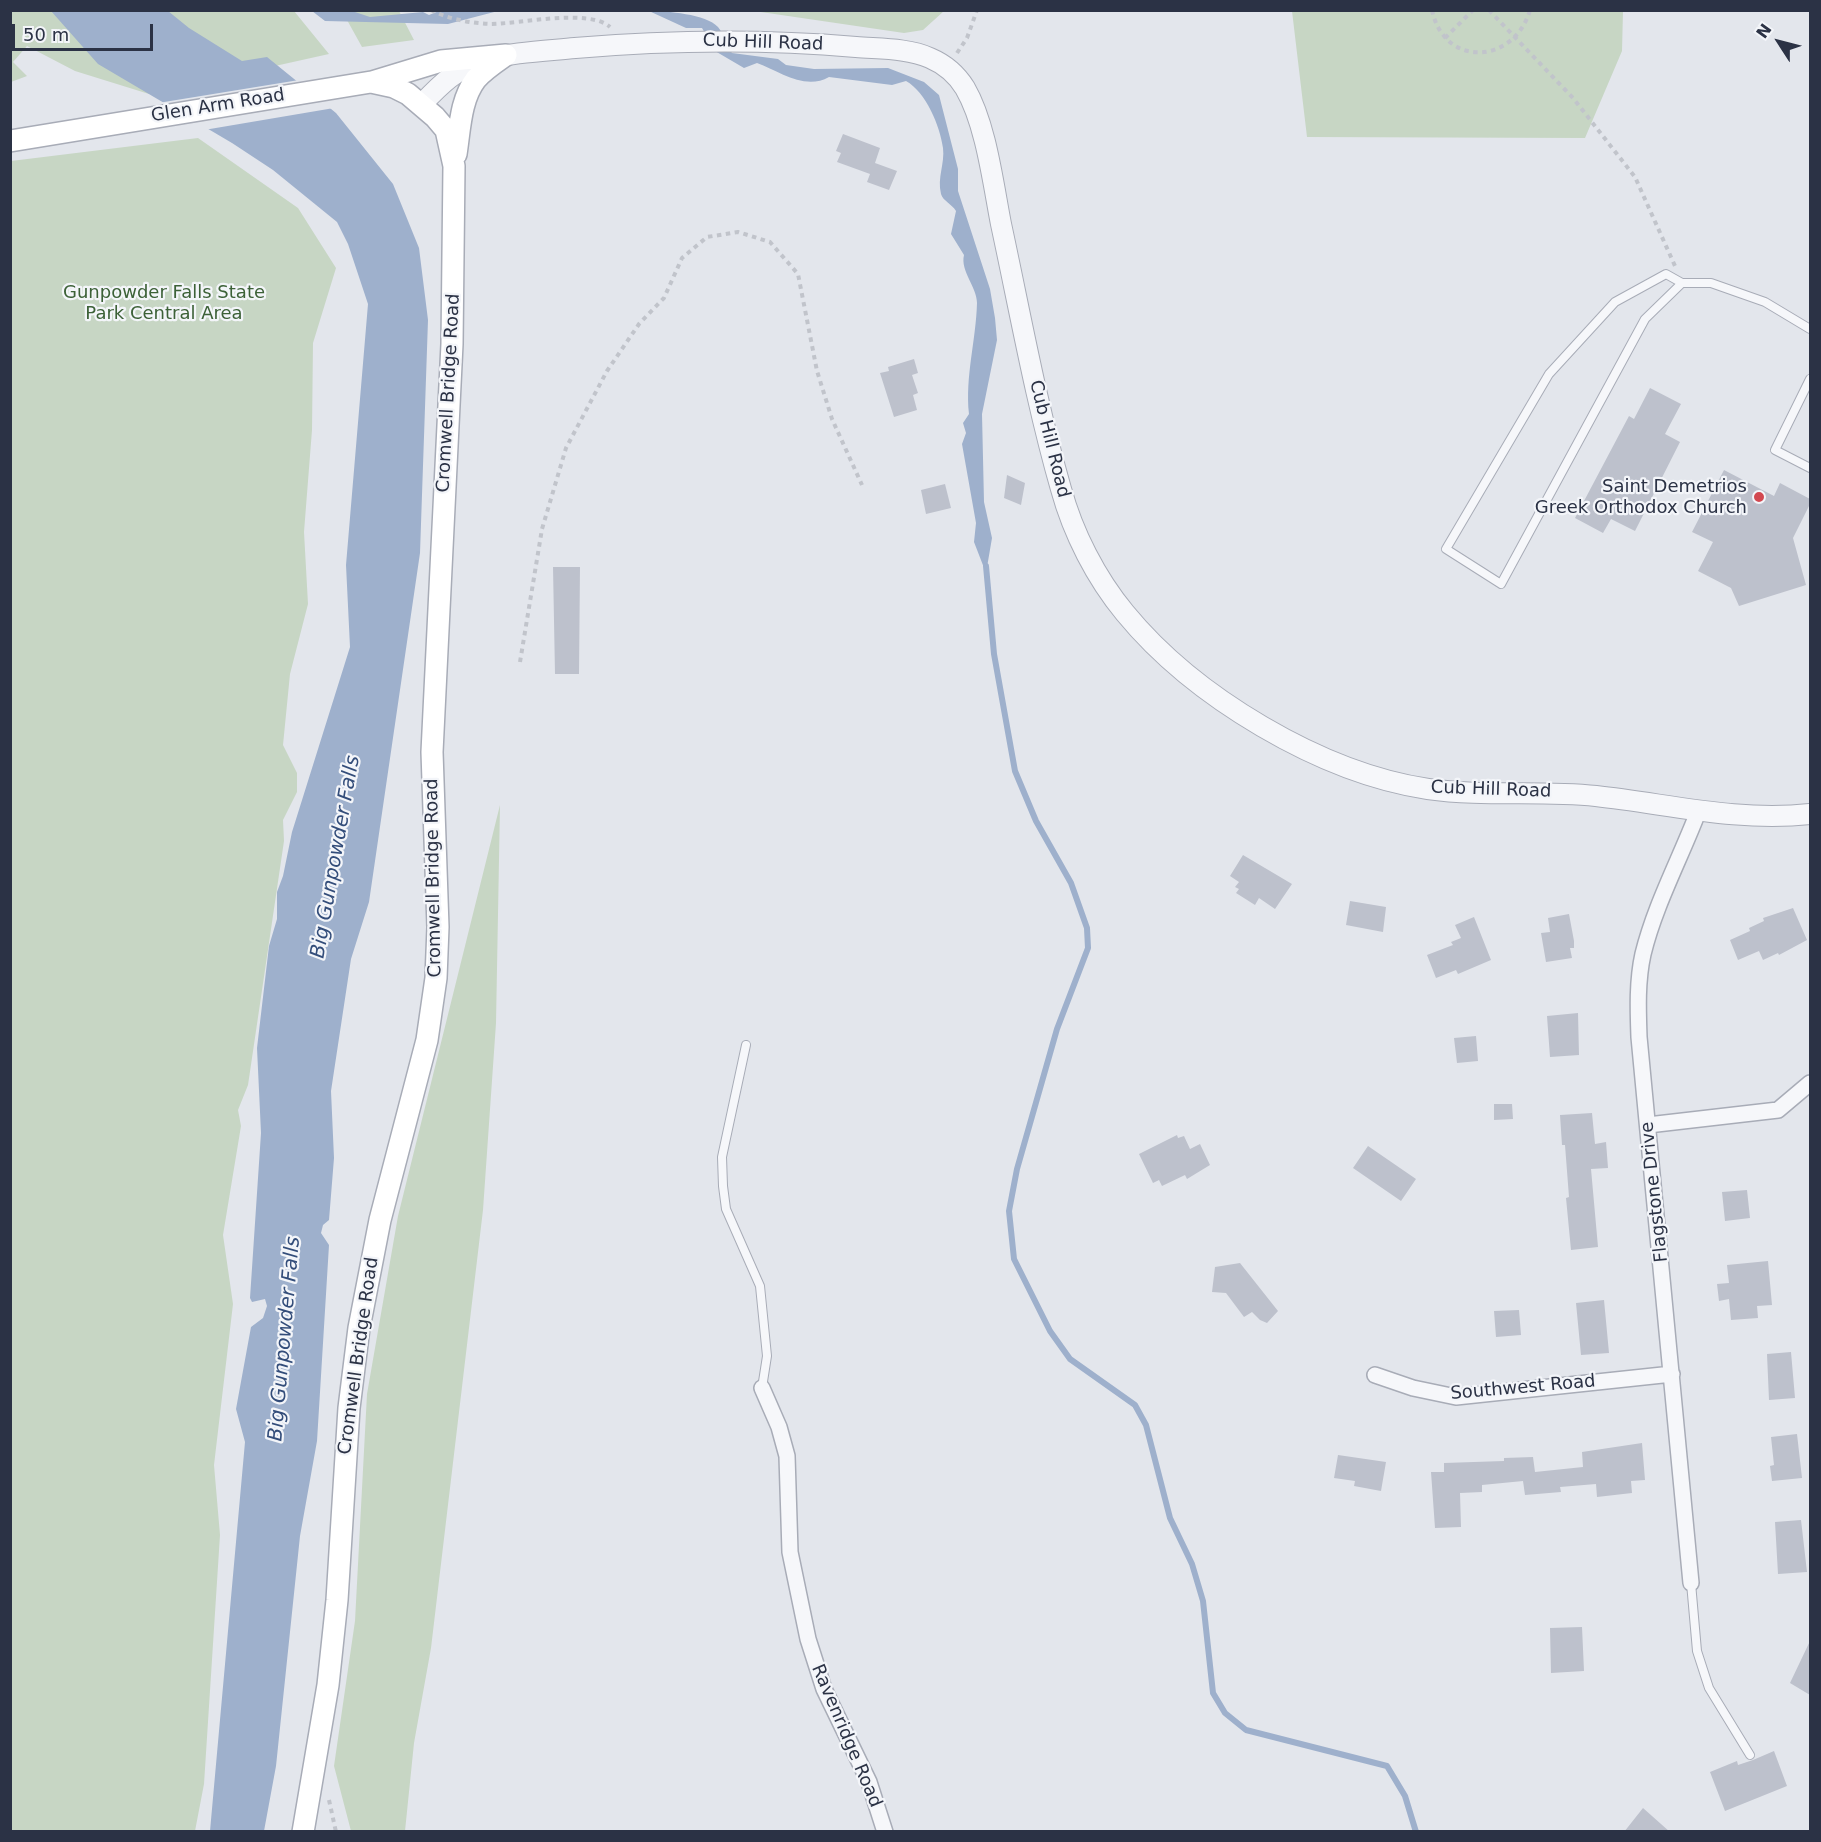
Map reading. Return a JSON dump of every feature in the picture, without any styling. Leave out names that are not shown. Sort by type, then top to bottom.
[{"type":"main road","points":[[371,82],[441,61],[506,55]]},
{"type":"main road","points":[[454,166],[464,104],[470,90],[477,78],[506,55]]},
{"type":"main road","name":"Glen Arm Road","points":[[10,141],[371,82],[394,87],[422,104]]},
{"type":"main road","name":"Cromwell Bridge Road","points":[[303,1832],[328,1684],[337,1600],[349,1408],[367,1280],[427,1040],[436,978],[438,927],[432,752],[452,344],[454,166],[446,130],[422,104]]},
{"type":"street","name":"Cub Hill Road","points":[[422,104],[454,74],[467,66],[506,55],[628,44],[730,39],[890,50],[931,58],[947,68],[966,91],[989,166],[1031,368],[1061,493],[1086,552],[1103,584],[1145,636],[1195,680],[1250,718],[1328,761],[1360,772],[1427,789],[1455,792],[1569,793],[1746,817],[1810,814]]},
{"type":"street","name":"Flagstone Drive","points":[[1690,1582],[1672,1374],[1638,1037],[1638,987],[1643,955],[1657,909],[1698,812]]},
{"type":"street","points":[[1648,1125],[1778,1110],[1810,1083]]},
{"type":"street","name":"Southwest Road","points":[[1376,1375],[1413,1388],[1456,1397],[1672,1374]]},
{"type":"street","name":"Ravenridge Road","points":[[762,1388],[779,1426],[787,1456],[790,1552],[808,1639],[824,1689],[869,1782],[885,1832]]},
{"type":"lane","points":[[1682,283],[1645,319],[1501,584],[1446,549],[1549,374],[1616,302],[1666,274],[1682,283],[1711,283],[1765,302],[1810,329]]},
{"type":"lane","points":[[1810,379],[1775,450],[1810,468]]},
{"type":"lane","name":"Ravenridge Road","points":[[746,1045],[723,1157],[723,1186],[726,1209],[760,1286],[767,1356],[762,1388]]},
{"type":"lane","points":[[1690,1582],[1697,1651],[1709,1688],[1749,1755]]},
{"type":"path","points":[[431,10],[444,17],[488,24],[584,17],[606,23],[628,44]]},
{"type":"path","points":[[947,68],[967,38],[977,10]]},
{"type":"path","points":[[1432,10],[1434,21],[1445,38],[1455,46],[1470,52],[1487,53],[1503,48],[1516,38],[1526,25],[1530,10]]},
{"type":"path","points":[[1445,38],[1473,10]]},
{"type":"path","points":[[1489,10],[1573,98],[1635,177],[1667,243],[1682,283]]},
{"type":"path","points":[[520,662],[542,529],[566,448],[607,371],[639,324],[664,298],[682,258],[707,237],[738,232],[770,242],[798,274],[817,371],[832,419],[862,485]]},
{"type":"green space","points":[[11,11],[294,11],[329,54],[149,94],[75,71],[27,46],[13,62],[27,76],[11,82]]},
{"type":"green space","points":[[342,11],[399,11],[414,40],[362,47]]},
{"type":"green space","points":[[754,11],[944,11],[923,30],[904,33]]},
{"type":"green space","points":[[1292,11],[1623,11],[1622,51],[1585,138],[1307,137]]},
{"type":"green space","name":"Gunpowder Falls State Park Central Area","points":[[198,138],[298,208],[336,268],[313,343],[312,430],[304,532],[308,604],[290,674],[283,745],[297,773],[297,792],[283,820],[284,841],[248,1085],[238,1110],[241,1126],[223,1235],[233,1304],[214,1465],[220,1535],[204,1784],[195,1831],[11,1831],[11,161]]},
{"type":"green space","points":[[500,805],[496,1023],[483,1210],[431,1648],[414,1743],[405,1831],[351,1831],[334,1766],[355,1621],[367,1394],[398,1216]]},
{"type":"water","name":"Big Gunpowder Falls","points":[[51,11],[168,11],[189,28],[242,61],[267,57],[336,113],[393,184],[419,248],[428,320],[420,553],[369,902],[351,959],[331,1091],[334,1158],[329,1220],[323,1225],[321,1233],[329,1245],[317,1441],[300,1536],[276,1766],[264,1831],[210,1831],[245,1442],[236,1409],[251,1327],[263,1318],[267,1306],[265,1299],[252,1302],[250,1298],[261,1133],[257,1048],[269,946],[277,919],[277,892],[283,876],[292,832],[350,647],[346,565],[368,304],[348,244],[337,222],[273,170],[232,143],[98,64]]},
{"type":"water","points":[[312,11],[352,11],[370,17],[423,12],[429,15],[439,11],[498,11],[448,24],[325,21]]},
{"type":"water","points":[[649,11],[686,14],[705,19],[718,27],[732,53],[778,59],[786,65],[814,69],[888,68],[924,82],[939,95],[958,169],[958,191],[990,289],[995,318],[997,340],[982,414],[984,502],[992,538],[986,573],[974,542],[976,523],[962,444],[966,433],[963,423],[969,414],[968,386],[977,303],[964,267],[964,255],[951,234],[956,211],[941,194],[943,148],[939,130],[926,101],[906,81],[892,85],[829,77],[811,82],[792,78],[757,63],[744,68],[715,51],[702,28],[686,28]]},
{"type":"pier","points":[[299,80],[334,108],[204,130],[158,103]]},
{"type":"building","points":[[843,134],[880,148],[875,163],[897,171],[889,190],[867,182],[870,174],[837,162],[841,153],[836,151]]},
{"type":"building","points":[[914,359],[918,373],[912,375],[918,393],[913,395],[917,410],[894,417],[880,373],[889,371],[888,367]]},
{"type":"building","points":[[1650,388],[1681,404],[1665,434],[1680,442],[1635,531],[1611,519],[1603,533],[1575,518],[1629,416],[1634,419]]},
{"type":"building","points":[[1724,470],[1774,496],[1780,483],[1810,499],[1810,504],[1793,538],[1806,585],[1739,606],[1731,588],[1698,571],[1713,542],[1692,532]]},
{"type":"building","points":[[1007,475],[1025,483],[1021,505],[1004,498]]},
{"type":"building","points":[[945,484],[951,508],[926,514],[921,490]]},
{"type":"building","points":[[553,567],[580,567],[579,674],[555,674]]},
{"type":"building","points":[[1243,855],[1292,884],[1275,909],[1259,898],[1255,905],[1236,893],[1239,889],[1235,887],[1239,882],[1230,876]]},
{"type":"building","points":[[1350,901],[1386,907],[1383,932],[1346,925]]},
{"type":"building","points":[[1793,908],[1807,940],[1779,955],[1778,953],[1763,960],[1759,951],[1738,960],[1730,940],[1750,931],[1749,928],[1764,921],[1763,918]]},
{"type":"building","points":[[1569,914],[1574,941],[1574,948],[1570,948],[1572,958],[1546,962],[1541,933],[1550,932],[1548,918]]},
{"type":"building","points":[[1474,917],[1491,960],[1458,974],[1456,970],[1436,978],[1427,955],[1453,945],[1451,942],[1461,938],[1455,925]]},
{"type":"building","points":[[1578,1013],[1579,1055],[1550,1057],[1547,1016]]},
{"type":"building","points":[[1476,1036],[1478,1061],[1457,1063],[1454,1038]]},
{"type":"building","points":[[1494,1104],[1512,1104],[1513,1119],[1494,1120]]},
{"type":"building","points":[[1592,1113],[1595,1144],[1606,1142],[1608,1168],[1591,1169],[1598,1247],[1571,1250],[1566,1198],[1569,1197],[1565,1145],[1562,1145],[1560,1115]]},
{"type":"building","points":[[1177,1135],[1178,1138],[1184,1136],[1190,1149],[1200,1144],[1210,1165],[1187,1179],[1185,1175],[1162,1186],[1159,1180],[1153,1183],[1139,1154]]},
{"type":"building","points":[[1368,1146],[1416,1179],[1401,1201],[1353,1168]]},
{"type":"building","points":[[1747,1190],[1750,1218],[1725,1221],[1722,1192]]},
{"type":"building","points":[[1768,1261],[1772,1305],[1757,1306],[1758,1318],[1731,1320],[1729,1299],[1719,1301],[1717,1284],[1729,1283],[1727,1265]]},
{"type":"building","points":[[1240,1263],[1278,1311],[1267,1323],[1252,1312],[1244,1317],[1226,1293],[1212,1292],[1215,1267]]},
{"type":"building","points":[[1604,1300],[1609,1353],[1581,1355],[1576,1303]]},
{"type":"building","points":[[1519,1310],[1521,1335],[1496,1337],[1494,1311]]},
{"type":"building","points":[[1791,1352],[1795,1398],[1769,1400],[1767,1354]]},
{"type":"building","points":[[1797,1434],[1802,1478],[1772,1481],[1770,1466],[1774,1465],[1771,1437]]},
{"type":"building","points":[[1642,1443],[1645,1480],[1631,1481],[1632,1493],[1597,1497],[1596,1484],[1560,1487],[1561,1492],[1525,1495],[1523,1481],[1482,1485],[1482,1492],[1460,1493],[1461,1527],[1435,1528],[1431,1472],[1444,1472],[1444,1463],[1504,1461],[1504,1458],[1533,1457],[1535,1472],[1583,1467],[1582,1452]]},
{"type":"building","points":[[1338,1455],[1386,1462],[1381,1491],[1354,1486],[1355,1481],[1334,1478]]},
{"type":"building","points":[[1801,1520],[1807,1572],[1778,1574],[1775,1522]]},
{"type":"building","points":[[1582,1627],[1584,1671],[1551,1673],[1550,1628]]},
{"type":"building","points":[[1810,1641],[1810,1695],[1790,1683]]},
{"type":"building","points":[[1774,1751],[1787,1786],[1725,1811],[1710,1772],[1737,1761],[1738,1765]]},
{"type":"building","points":[[1643,1808],[1670,1832],[1624,1832]]},
{"type":"waterway","points":[[986,566],[994,654],[1015,771],[1036,821],[1071,883],[1087,928],[1088,948],[1057,1029],[1017,1169],[1009,1211],[1014,1259],[1050,1331],[1070,1359],[1135,1405],[1146,1425],[1170,1518],[1192,1564],[1203,1601],[1213,1693],[1225,1713],[1246,1730],[1387,1766],[1405,1796],[1416,1832]]},
{"type":"place","name":"Saint Demetrios Greek Orthodox Church","points":[[1759,497]]}]
